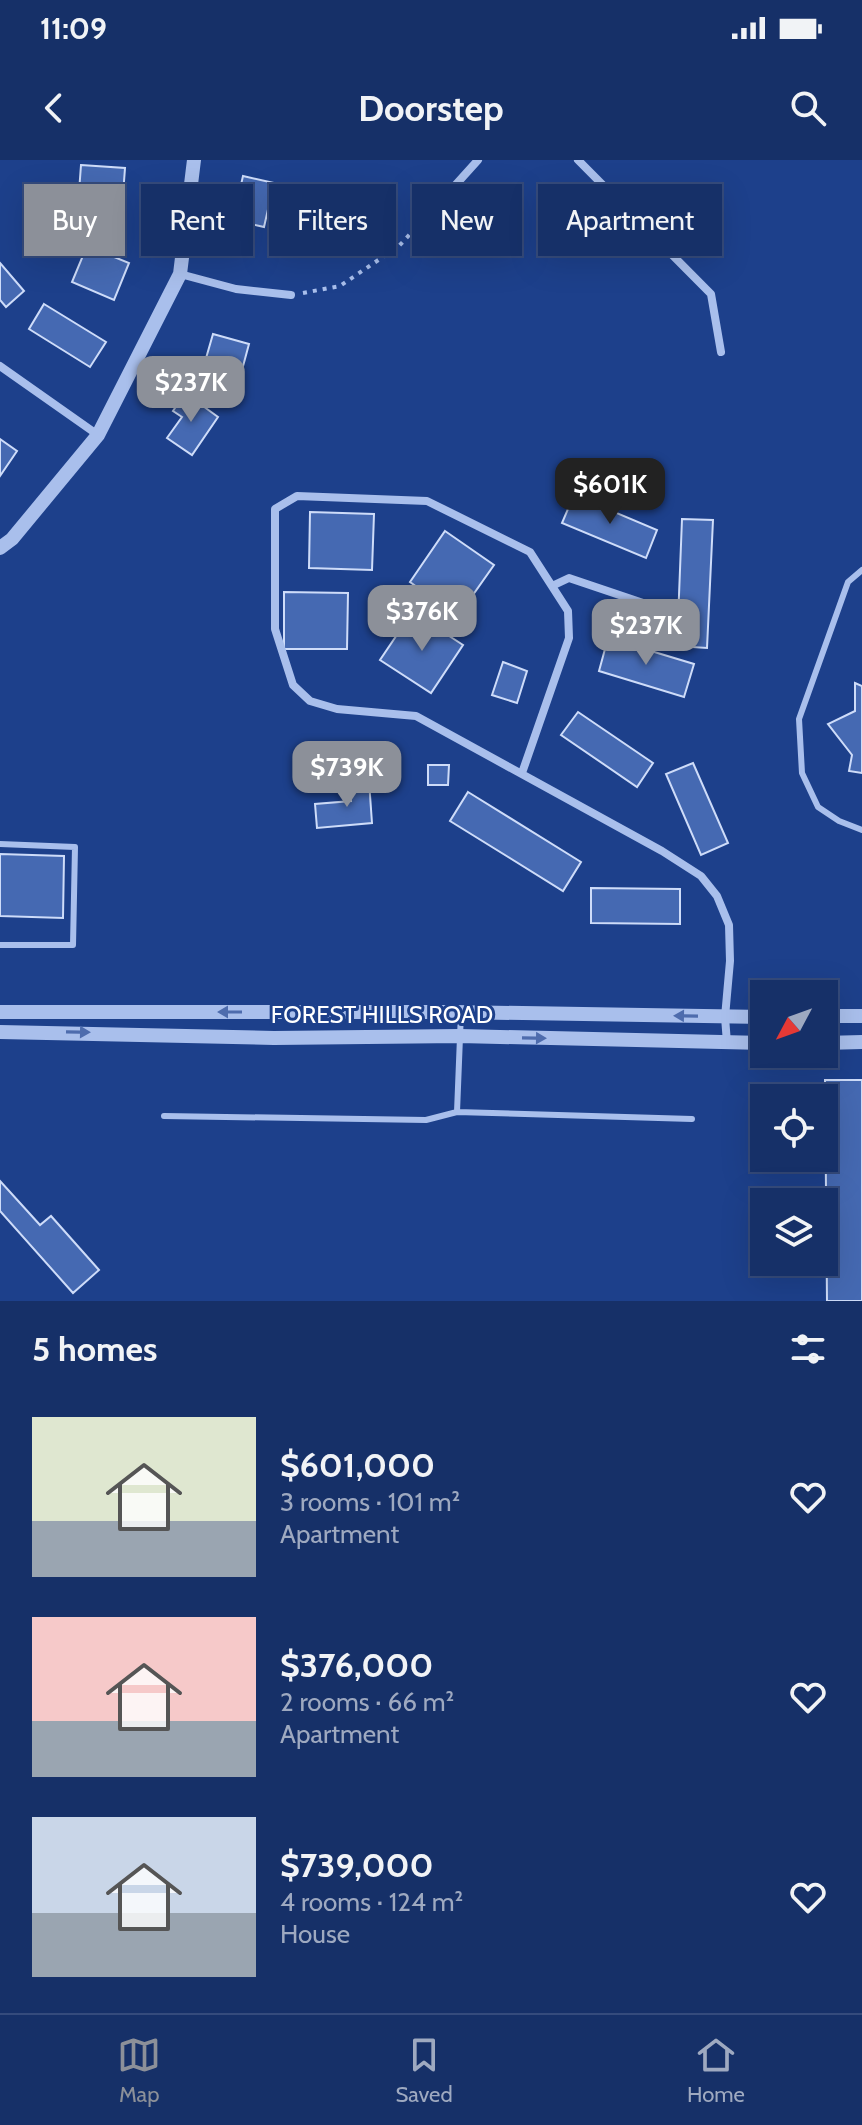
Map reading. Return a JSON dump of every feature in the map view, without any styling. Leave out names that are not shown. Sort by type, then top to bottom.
[{"type":"street","points":[[0,548],[12,539],[98,435],[180,274],[194,160]]},
{"type":"street","points":[[456,184],[478,160]]},
{"type":"street","points":[[578,160],[711,294],[721,352]]},
{"type":"street","points":[[180,274],[236,289],[291,295]]},
{"type":"street","points":[[0,366],[98,435]]},
{"type":"street","points":[[522,773],[569,638],[568,611],[530,552],[427,501],[297,496],[275,509],[275,629],[293,685],[310,701],[337,709],[416,716],[662,851],[701,876],[717,896],[729,925],[730,961],[725,1017],[727,1043]]},
{"type":"street","points":[[552,586],[569,578],[655,607]]},
{"type":"street","points":[[2,1012],[2,1032]]},
{"type":"street","name":"FOREST HILLS ROAD","points":[[2,1012],[461,1012],[750,1017]]},
{"type":"street","points":[[838,1016],[862,1016]]},
{"type":"street","name":"FOREST HILLS ROAD","points":[[2,1032],[274,1038],[460,1036],[750,1043]]},
{"type":"street","points":[[838,1043],[862,1042]]},
{"type":"lane","points":[[862,570],[848,582],[799,719],[802,773],[818,807],[839,821],[862,830]]},
{"type":"lane","points":[[0,844],[75,847],[73,945],[0,945]]},
{"type":"lane","points":[[457,1112],[461,1012]]},
{"type":"lane","points":[[164,1116],[426,1120],[457,1112],[692,1119]]},
{"type":"path","points":[[291,295],[340,286],[399,246],[412,232]]},
{"type":"building","points":[[81,165],[125,168],[124,184],[80,184]]},
{"type":"building","points":[[243,176],[274,183],[269,184],[269,205],[264,227],[253,225],[253,184],[241,184]]},
{"type":"building","points":[[83,256],[112,256],[129,263],[114,300],[72,282]]},
{"type":"building","points":[[0,263],[24,291],[6,307],[0,300]]},
{"type":"building","points":[[44,304],[106,342],[90,367],[29,329]]},
{"type":"building","points":[[213,334],[249,344],[235,396],[198,386]]},
{"type":"building","points":[[185,393],[218,417],[192,455],[167,438],[182,417],[173,411]]},
{"type":"building","points":[[0,439],[17,451],[0,476]]},
{"type":"building","points":[[574,495],[657,530],[646,558],[562,523]]},
{"type":"building","points":[[310,512],[374,514],[372,570],[309,568]]},
{"type":"building","points":[[682,519],[713,520],[707,648],[677,646]]},
{"type":"building","points":[[445,531],[494,565],[458,616],[410,582]]},
{"type":"building","points":[[284,592],[348,593],[347,649],[284,649]]},
{"type":"building","points":[[409,617],[420,625],[423,619],[463,645],[431,693],[380,660]]},
{"type":"building","points":[[608,638],[694,664],[684,697],[599,671]]},
{"type":"building","points":[[503,662],[527,671],[517,703],[492,695]]},
{"type":"building","points":[[855,683],[862,686],[862,773],[849,771],[852,755],[828,724],[855,711]]},
{"type":"building","points":[[578,712],[653,763],[637,787],[561,735]]},
{"type":"building","points":[[693,763],[728,843],[701,855],[666,774]]},
{"type":"building","points":[[428,765],[449,765],[448,785],[428,785]]},
{"type":"building","points":[[369,781],[372,823],[317,828],[315,804],[351,801],[349,782]]},
{"type":"building","points":[[468,792],[581,862],[563,891],[450,821]]},
{"type":"building","points":[[0,854],[64,856],[63,918],[0,916]]},
{"type":"building","points":[[591,888],[680,889],[680,924],[591,923]]},
{"type":"building","points":[[825,1080],[862,1080],[862,1301],[827,1301],[827,1276],[838,1276],[838,1188],[826,1188],[826,1172],[838,1172],[838,1084],[825,1084]]},
{"type":"building","points":[[0,1181],[40,1225],[51,1216],[99,1270],[73,1293],[0,1211]]}]
